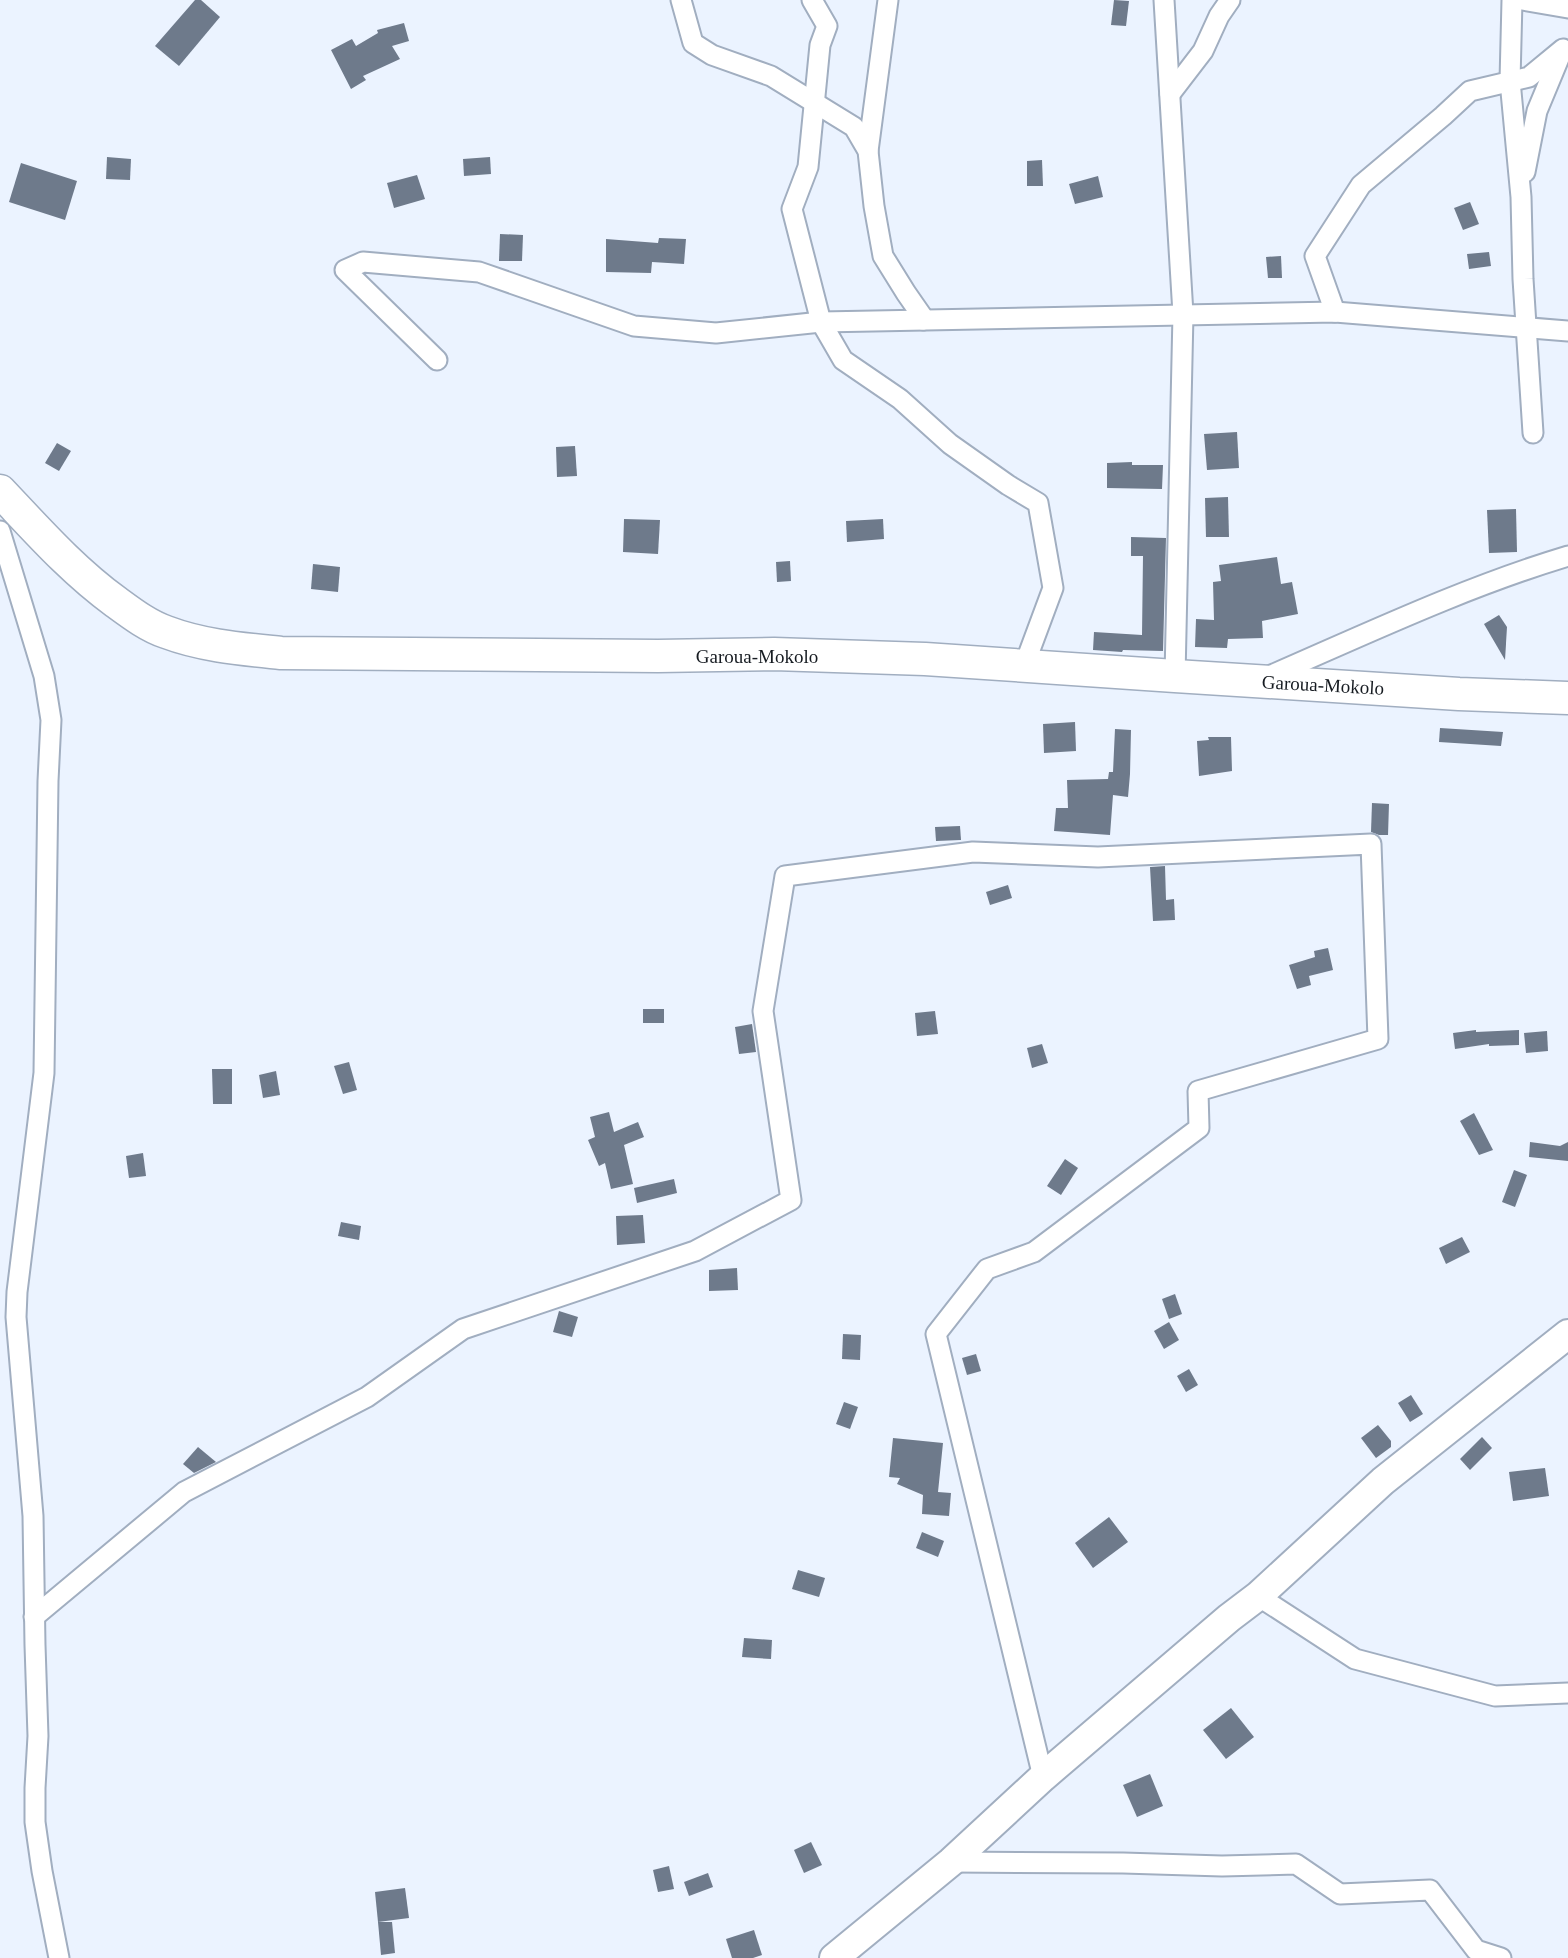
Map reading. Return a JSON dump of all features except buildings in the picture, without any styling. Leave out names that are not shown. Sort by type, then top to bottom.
[{"type":"main road","name":"Garoua-Mokolo","points":[[0,491],[68,564],[130,613],[163,631],[198,642],[281,653],[645,656],[774,654],[925,659],[1568,698]]},
{"type":"main road","points":[[834,1958],[951,1862],[1042,1777],[1258,1596],[1383,1481],[1568,1334]]},
{"type":"street","points":[[681,0],[693,43],[712,55],[771,76],[854,127],[868,151]]},
{"type":"street","points":[[812,0],[827,26],[820,45],[808,167],[792,209],[821,322],[843,360],[900,399],[950,444],[1038,503],[1053,588],[1024,666]]},
{"type":"street","points":[[888,0],[868,151],[883,256],[923,320]]},
{"type":"street","points":[[1164,0],[1183,314],[1175,676]]},
{"type":"street","points":[[1170,94],[1203,51],[1219,16],[1230,0]]},
{"type":"street","points":[[1512,0],[1510,81],[1521,197],[1523,279],[1533,433]]},
{"type":"street","points":[[1522,0],[1568,8]]},
{"type":"street","points":[[1335,312],[1315,257],[1361,186],[1470,91],[1529,77],[1565,48]]},
{"type":"street","points":[[1521,197],[1537,111],[1565,48]]},
{"type":"street","points":[[437,360],[345,270],[363,262],[478,272],[634,326],[716,332],[821,322],[1335,312],[1568,331]]},
{"type":"street","points":[[0,531],[41,666],[51,720],[44,1073],[16,1317],[33,1516],[38,1736],[35,1822],[59,1958]]},
{"type":"street","points":[[1258,681],[1432,605],[1568,556]]},
{"type":"street","points":[[34,1617],[184,1492],[367,1397],[463,1329],[695,1251],[790,1200],[762,1012],[785,876],[973,852],[1098,858],[1371,844],[1378,1039],[1198,1091],[1199,1128],[1034,1252],[987,1269],[936,1334],[1042,1777]]},
{"type":"street","points":[[1258,1596],[1355,1659],[1495,1696],[1568,1693]]},
{"type":"street","points":[[951,1862],[1222,1866],[1296,1864],[1340,1895],[1430,1890],[1476,1950],[1501,1958]]}]
